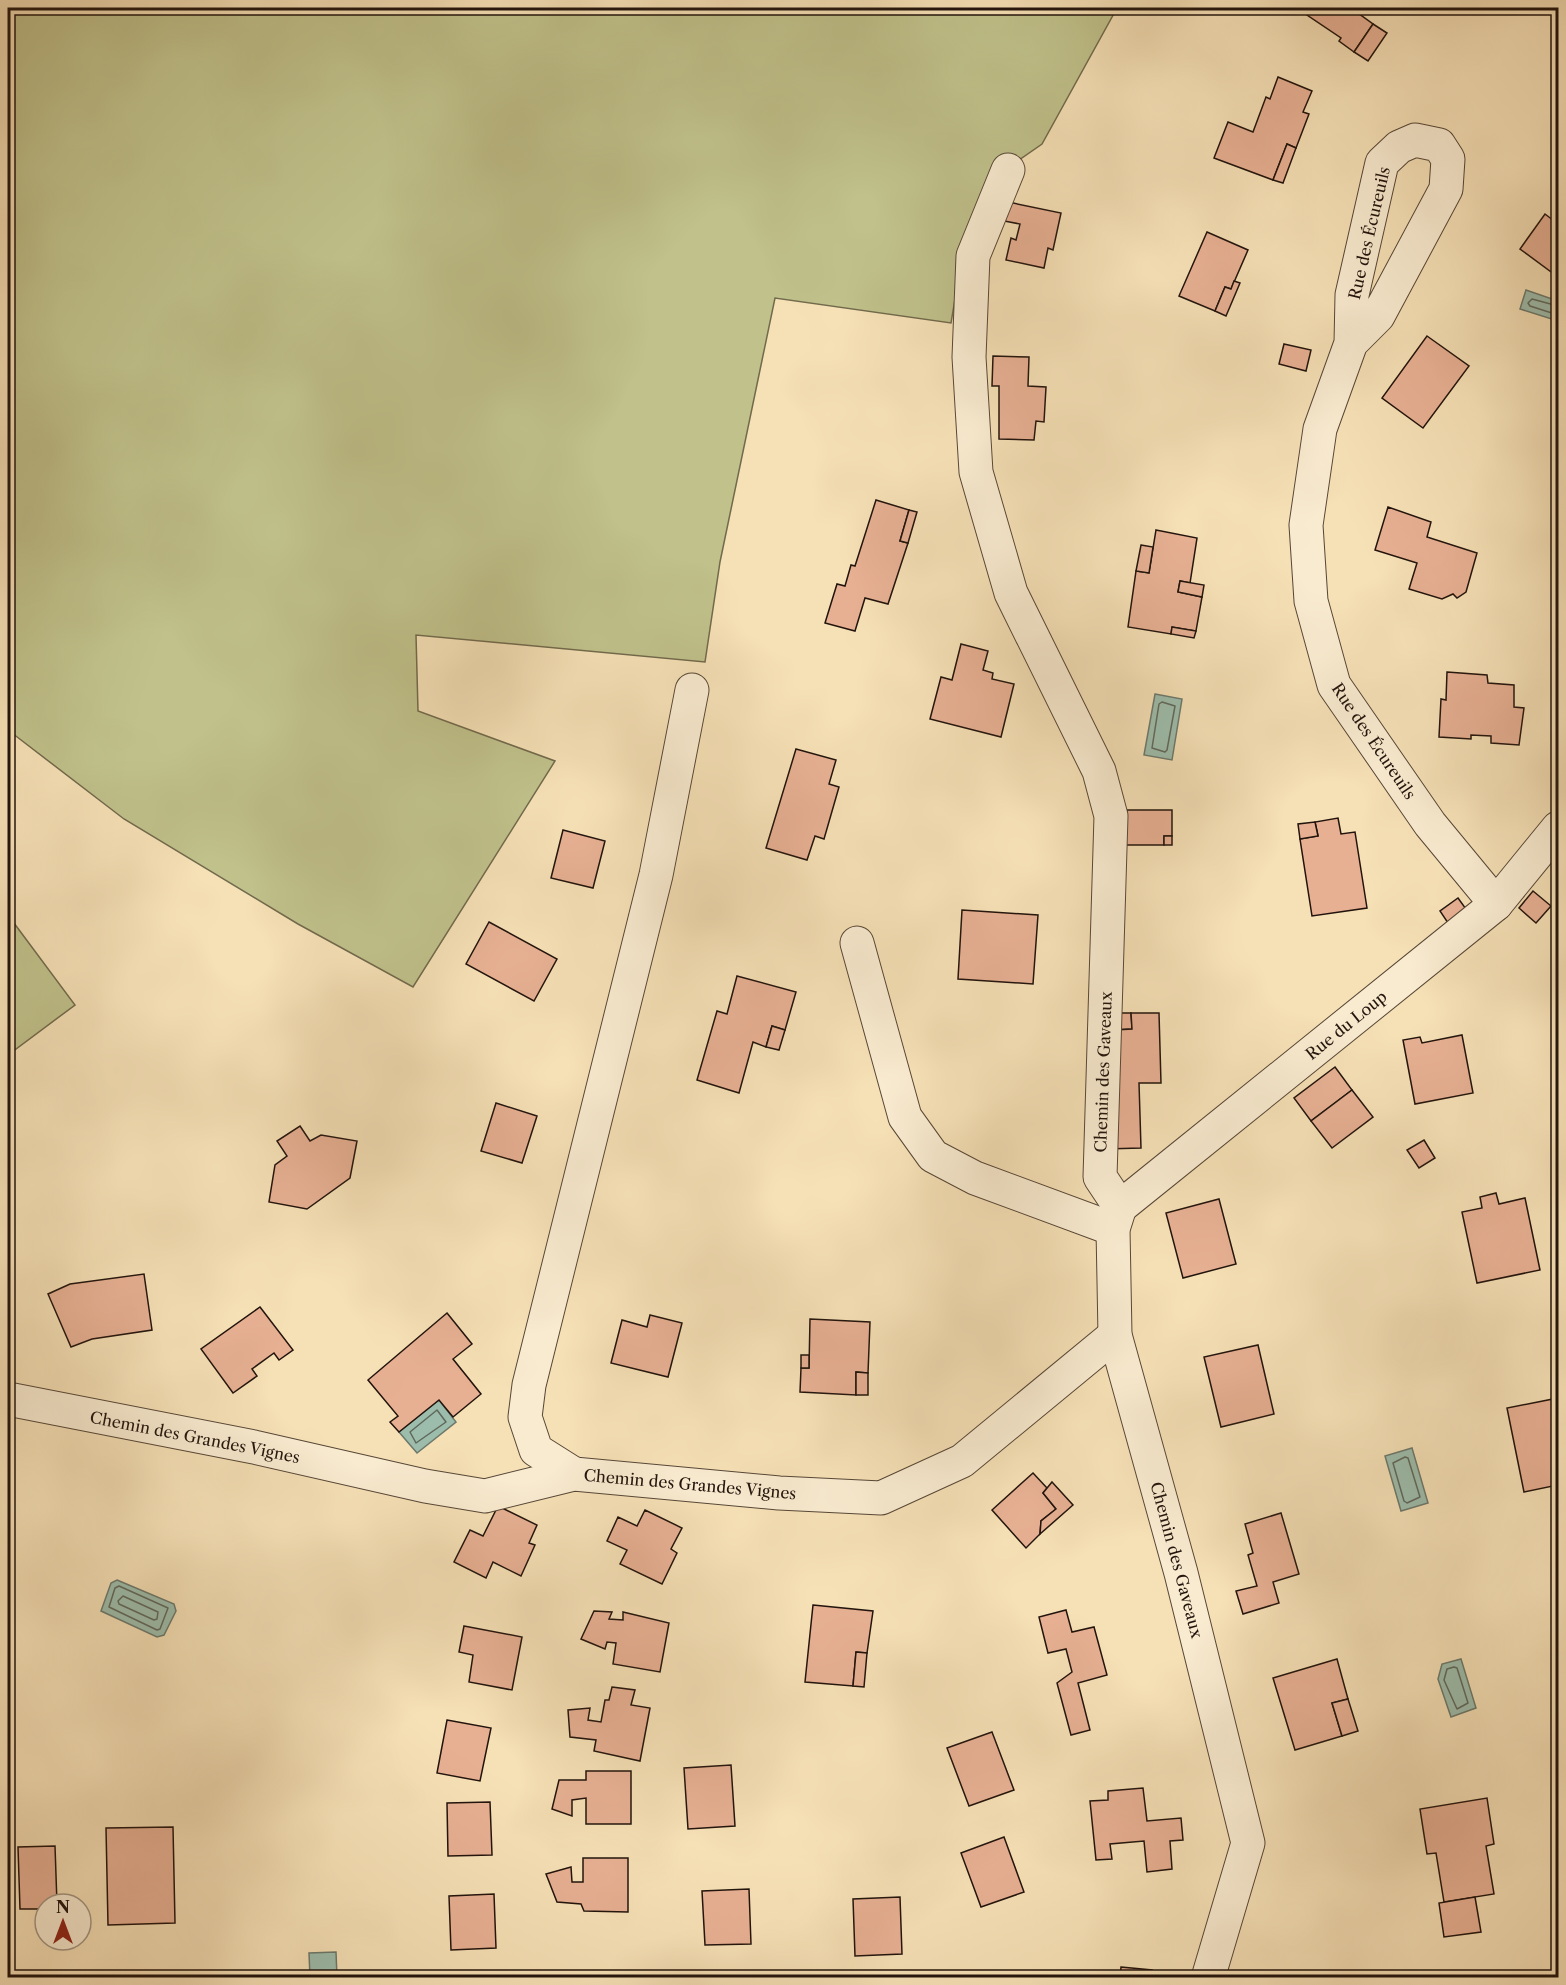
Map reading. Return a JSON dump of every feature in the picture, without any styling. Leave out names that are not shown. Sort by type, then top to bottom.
[{"type":"street","name":"Rue des Écureuils","points":[[1351,343],[1378,316],[1446,189],[1448,159],[1439,145],[1415,140],[1399,147],[1382,163],[1352,295],[1351,343],[1320,429],[1306,525],[1311,601],[1334,685],[1430,824],[1496,904]]},
{"type":"street","name":"Chemin des Gaveaux","points":[[1008,170],[973,256],[969,357],[976,472],[1011,593],[1099,771],[1111,816],[1100,1177],[1117,1218],[1116,1335],[1181,1573],[1248,1843],[1208,1977]]},
{"type":"street","points":[[574,1474],[536,1450],[525,1417],[530,1385],[656,875],[692,690]]},
{"type":"street","name":"Rue du Loup","points":[[1117,1218],[1496,904],[1558,828]]},
{"type":"street","points":[[857,943],[905,1117],[933,1156],[975,1178],[1117,1218]]},
{"type":"street","name":"Chemin des Grandes Vignes","points":[[8,1400],[254,1447],[425,1486],[485,1496],[574,1474],[779,1493],[881,1498],[962,1461],[1116,1335]]},
{"type":"green space","points":[[8,8],[1117,8],[1042,144],[986,183],[963,251],[951,323],[775,298],[720,562],[705,662],[416,635],[418,711],[555,761],[413,987],[298,924],[124,819],[8,730]]},
{"type":"green space","points":[[8,915],[75,1005],[8,1055]]},
{"type":"water","points":[[1526,290],[1558,301],[1558,321],[1520,309]]},
{"type":"water","points":[[1155,694],[1182,699],[1172,760],[1144,755]]},
{"type":"water","points":[[439,1400],[456,1422],[417,1453],[399,1432]]},
{"type":"water","points":[[1412,1448],[1428,1503],[1401,1511],[1385,1456]]},
{"type":"water","points":[[117,1580],[174,1604],[176,1611],[164,1635],[157,1637],[101,1611],[111,1583]]},
{"type":"water","points":[[1461,1659],[1476,1708],[1451,1717],[1438,1679],[1442,1664]]},
{"type":"water","points":[[336,1952],[337,1977],[310,1977],[309,1953]]},
{"type":"building","points":[[1312,8],[1362,8],[1358,13],[1373,24],[1354,52],[1339,41],[1341,38],[1307,15]]},
{"type":"building","points":[[1373,24],[1387,33],[1368,61],[1354,52]]},
{"type":"building","points":[[1278,77],[1312,91],[1303,112],[1309,114],[1296,148],[1287,144],[1273,180],[1214,158],[1228,122],[1253,132],[1266,97],[1270,99]]},
{"type":"building","points":[[1287,144],[1296,148],[1283,183],[1273,180]]},
{"type":"building","points":[[1008,202],[1061,213],[1053,250],[1048,248],[1044,268],[1006,260],[1011,238],[1016,240],[1020,224],[1004,221]]},
{"type":"building","points":[[1545,214],[1558,224],[1558,277],[1520,249]]},
{"type":"building","points":[[1207,232],[1248,250],[1231,289],[1225,287],[1215,311],[1179,296]]},
{"type":"building","points":[[1234,281],[1240,283],[1226,316],[1215,311],[1225,287],[1231,289]]},
{"type":"building","points":[[1427,336],[1469,366],[1423,428],[1382,398]]},
{"type":"building","points":[[1284,344],[1311,350],[1306,371],[1279,364]]},
{"type":"building","points":[[993,356],[1029,357],[1028,386],[1046,387],[1044,422],[1036,421],[1034,440],[999,439],[999,386],[992,386]]},
{"type":"building","points":[[876,500],[909,510],[900,541],[908,543],[888,604],[865,598],[855,631],[825,623],[837,584],[845,586],[851,565],[855,566]]},
{"type":"building","points":[[1388,507],[1431,522],[1427,537],[1477,553],[1466,592],[1457,598],[1453,594],[1442,599],[1409,589],[1417,563],[1375,550]]},
{"type":"building","points":[[909,510],[917,512],[908,543],[900,541]]},
{"type":"building","points":[[1156,530],[1197,538],[1190,583],[1180,581],[1178,592],[1202,597],[1196,631],[1172,627],[1171,634],[1128,627],[1136,571],[1149,573]]},
{"type":"building","points":[[1141,545],[1153,547],[1149,573],[1136,571]]},
{"type":"building","points":[[1180,581],[1204,585],[1202,597],[1178,592]]},
{"type":"building","points":[[1172,627],[1196,631],[1194,638],[1171,634]]},
{"type":"building","points":[[961,644],[988,651],[983,670],[993,673],[992,679],[1014,684],[1001,737],[930,719],[941,677],[952,680]]},
{"type":"building","points":[[1447,672],[1487,675],[1488,683],[1514,685],[1514,707],[1524,708],[1519,745],[1491,743],[1491,736],[1471,735],[1471,739],[1439,737],[1441,699],[1446,700]]},
{"type":"building","points":[[796,749],[836,760],[829,784],[839,787],[824,839],[815,836],[807,860],[766,848]]},
{"type":"building","points":[[1127,810],[1172,810],[1172,836],[1164,836],[1164,845],[1126,845]]},
{"type":"building","points":[[1338,818],[1341,834],[1355,832],[1367,908],[1312,916],[1300,839],[1318,836],[1315,822]]},
{"type":"building","points":[[1315,822],[1318,836],[1300,839],[1298,824]]},
{"type":"building","points":[[563,830],[605,841],[593,888],[551,878]]},
{"type":"building","points":[[1164,836],[1172,836],[1172,845],[1164,845]]},
{"type":"building","points":[[1533,891],[1551,906],[1536,923],[1519,908]]},
{"type":"building","points":[[1458,898],[1466,909],[1448,923],[1440,911]]},
{"type":"building","points":[[962,910],[1038,915],[1033,984],[958,979]]},
{"type":"building","points":[[489,922],[557,959],[534,1001],[466,964]]},
{"type":"building","points":[[737,976],[796,992],[785,1030],[772,1026],[766,1047],[753,1042],[739,1093],[697,1080],[717,1011],[727,1014]]},
{"type":"building","points":[[1114,1013],[1131,1013],[1132,1029],[1114,1030]]},
{"type":"building","points":[[1131,1013],[1159,1013],[1161,1083],[1139,1083],[1141,1148],[1105,1149],[1114,1030],[1132,1029]]},
{"type":"building","points":[[772,1026],[785,1030],[779,1050],[766,1047]]},
{"type":"building","points":[[1462,1035],[1473,1093],[1415,1104],[1403,1040],[1420,1037],[1422,1043]]},
{"type":"building","points":[[1335,1067],[1352,1090],[1311,1121],[1294,1098]]},
{"type":"building","points":[[1352,1090],[1373,1117],[1332,1148],[1311,1121]]},
{"type":"building","points":[[496,1103],[537,1116],[522,1163],[481,1151]]},
{"type":"building","points":[[300,1126],[310,1141],[321,1135],[357,1141],[350,1178],[307,1209],[269,1202],[275,1165],[287,1156],[277,1141]]},
{"type":"building","points":[[1424,1140],[1435,1158],[1419,1168],[1407,1150]]},
{"type":"building","points":[[1496,1193],[1499,1204],[1525,1198],[1540,1270],[1477,1283],[1462,1212],[1482,1208],[1480,1197]]},
{"type":"building","points":[[1219,1199],[1236,1264],[1183,1278],[1166,1213]]},
{"type":"building","points":[[144,1274],[152,1330],[92,1339],[71,1347],[48,1294],[70,1284]]},
{"type":"building","points":[[260,1307],[293,1350],[279,1360],[274,1353],[252,1369],[257,1376],[233,1393],[201,1349]]},
{"type":"building","points":[[447,1313],[472,1344],[453,1359],[481,1394],[453,1417],[439,1400],[399,1432],[390,1422],[398,1416],[368,1380]]},
{"type":"building","points":[[650,1315],[682,1323],[668,1377],[611,1363],[622,1320],[647,1327]]},
{"type":"building","points":[[810,1319],[870,1322],[868,1373],[856,1372],[856,1395],[800,1392],[801,1368],[809,1368]]},
{"type":"building","points":[[1258,1345],[1274,1414],[1221,1427],[1204,1357]]},
{"type":"building","points":[[801,1355],[809,1355],[809,1368],[801,1368]]},
{"type":"building","points":[[856,1372],[868,1373],[868,1395],[856,1395]]},
{"type":"building","points":[[1558,1398],[1558,1438],[1556,1439],[1558,1485],[1524,1492],[1507,1408]]},
{"type":"building","points":[[1033,1473],[1047,1488],[1043,1493],[1056,1509],[1041,1521],[1040,1534],[1026,1548],[992,1510]]},
{"type":"building","points":[[1052,1482],[1073,1505],[1040,1534],[1041,1521],[1056,1509],[1043,1493]]},
{"type":"building","points":[[498,1506],[537,1525],[529,1543],[535,1545],[521,1576],[493,1562],[486,1578],[454,1562],[470,1530],[483,1536]]},
{"type":"building","points":[[645,1510],[682,1528],[671,1549],[677,1553],[662,1584],[620,1564],[627,1550],[607,1541],[618,1517],[637,1526]]},
{"type":"building","points":[[1281,1513],[1299,1574],[1273,1582],[1279,1603],[1243,1614],[1236,1591],[1257,1586],[1248,1555],[1253,1553],[1245,1524]]},
{"type":"building","points":[[813,1605],[873,1611],[867,1653],[856,1652],[853,1686],[805,1682]]},
{"type":"building","points":[[1066,1610],[1072,1632],[1094,1627],[1107,1675],[1078,1683],[1090,1730],[1071,1735],[1057,1683],[1072,1672],[1066,1649],[1048,1653],[1039,1617]]},
{"type":"building","points":[[594,1611],[612,1612],[609,1619],[623,1620],[623,1612],[669,1623],[660,1672],[613,1664],[616,1643],[607,1642],[605,1649],[581,1639]]},
{"type":"building","points":[[464,1626],[522,1637],[512,1690],[469,1682],[473,1655],[459,1652]]},
{"type":"building","points":[[856,1652],[867,1653],[864,1687],[853,1686]]},
{"type":"building","points":[[1337,1659],[1348,1699],[1332,1703],[1342,1736],[1295,1750],[1273,1678]]},
{"type":"building","points":[[612,1687],[635,1690],[631,1705],[650,1708],[640,1761],[594,1751],[596,1740],[570,1737],[568,1710],[590,1708],[588,1720],[601,1722],[605,1700],[609,1700]]},
{"type":"building","points":[[1348,1699],[1358,1731],[1342,1736],[1332,1703]]},
{"type":"building","points":[[447,1720],[491,1728],[480,1781],[437,1773]]},
{"type":"building","points":[[992,1732],[1014,1790],[969,1806],[947,1748]]},
{"type":"building","points":[[731,1765],[735,1826],[688,1829],[684,1768]]},
{"type":"building","points":[[586,1771],[631,1771],[631,1824],[586,1824],[586,1798],[572,1800],[572,1816],[552,1809],[559,1780],[586,1780]]},
{"type":"building","points":[[1143,1788],[1147,1821],[1181,1818],[1183,1840],[1170,1841],[1172,1869],[1147,1872],[1144,1841],[1110,1844],[1112,1859],[1096,1860],[1090,1801],[1108,1800],[1108,1791]]},
{"type":"building","points":[[1487,1798],[1494,1844],[1486,1846],[1494,1894],[1444,1902],[1436,1853],[1427,1854],[1420,1809]]},
{"type":"building","points":[[490,1802],[492,1855],[448,1856],[447,1803]]},
{"type":"building","points":[[173,1827],[175,1923],[108,1925],[106,1828]]},
{"type":"building","points":[[1004,1837],[1024,1892],[981,1907],[961,1853]]},
{"type":"building","points":[[55,1846],[57,1892],[33,1892],[33,1909],[20,1909],[18,1847]]},
{"type":"building","points":[[583,1858],[628,1858],[628,1912],[584,1911],[581,1904],[557,1902],[546,1874],[571,1867],[572,1882],[583,1882]]},
{"type":"building","points":[[749,1889],[751,1944],[705,1945],[702,1891]]},
{"type":"building","points":[[494,1894],[496,1948],[451,1950],[449,1896]]},
{"type":"building","points":[[900,1897],[902,1954],[855,1956],[853,1899]]},
{"type":"building","points":[[1475,1897],[1481,1932],[1444,1937],[1439,1903]]},
{"type":"building","points":[[1121,1967],[1152,1970],[1151,1978],[1120,1978]]}]
